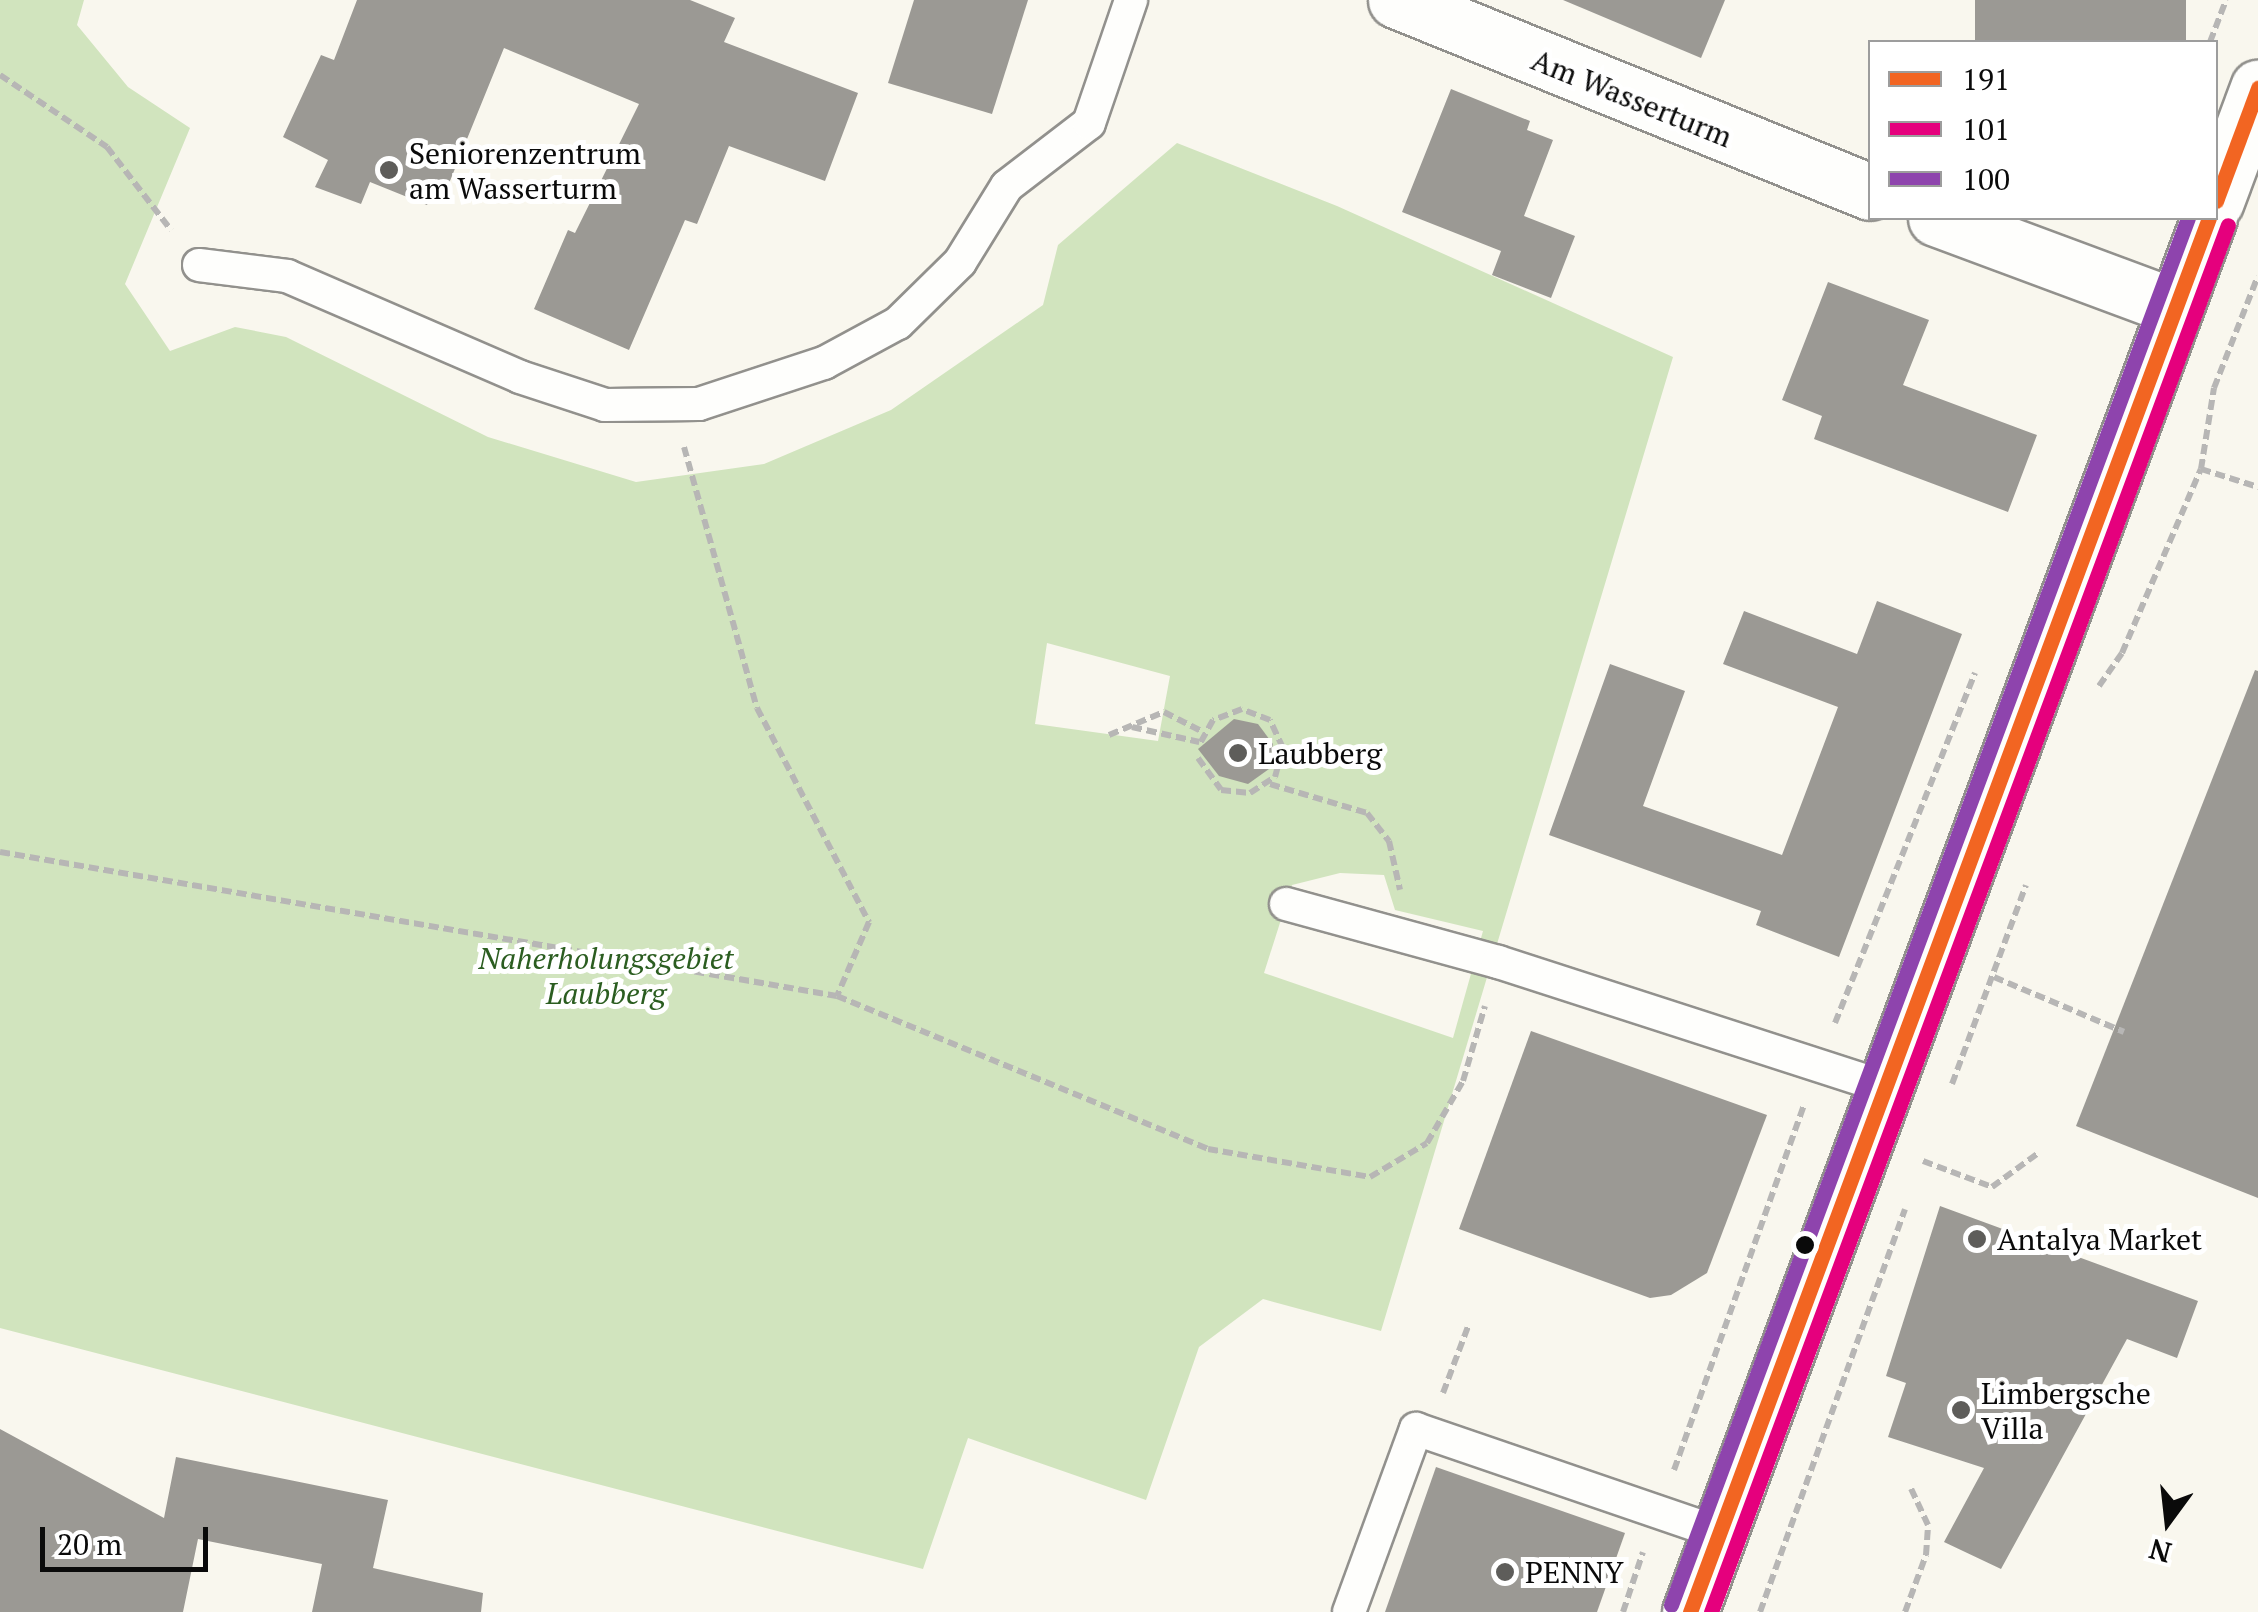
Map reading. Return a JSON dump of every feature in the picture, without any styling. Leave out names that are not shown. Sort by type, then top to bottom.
[{"type":"street","name":"Am Wasserturm","points":[[1396,0],[1868,191]]},
{"type":"street","points":[[2218,196],[2258,88]]},
{"type":"street","points":[[1941,220],[2176,307]]},
{"type":"street","points":[[1690,1612],[2208,220]]},
{"type":"lane","points":[[199,265],[287,276],[520,377],[605,405],[674,406],[824,362],[898,324],[960,262],[1007,186],[1088,123],[1130,0]]},
{"type":"lane","points":[[1286,904],[1498,962],[1820,1062],[1886,1088]]},
{"type":"lane","points":[[1349,1612],[1416,1428],[1719,1533]]},
{"type":"path","points":[[2211,40],[2226,0]]},
{"type":"path","points":[[0,75],[108,147],[199,265]]},
{"type":"path","points":[[2091,696],[2122,653],[2201,469],[2214,388],[2258,276]]},
{"type":"path","points":[[674,406],[757,708],[869,922],[837,996]]},
{"type":"path","points":[[2201,469],[2258,487]]},
{"type":"path","points":[[1623,1612],[1820,1062],[1976,670]]},
{"type":"path","points":[[1109,735],[1164,712],[1203,732]]},
{"type":"path","points":[[1130,726],[1199,743],[1203,732],[1226,712],[1257,712],[1270,720],[1283,748],[1270,784]]},
{"type":"path","points":[[1198,758],[1222,790],[1250,794],[1270,784],[1366,813],[1389,841],[1400,896]]},
{"type":"path","points":[[1248,784],[1250,794]]},
{"type":"path","points":[[0,852],[837,996],[1208,1149],[1370,1177],[1427,1143],[1463,1081],[1498,962]]},
{"type":"path","points":[[1947,1096],[2033,865]]},
{"type":"path","points":[[1994,977],[2124,1032]]},
{"type":"path","points":[[1916,1179],[1928,1145]]},
{"type":"path","points":[[1922,1160],[1992,1187],[2037,1154]]},
{"type":"path","points":[[1760,1612],[1910,1197]]},
{"type":"path","points":[[1445,1387],[1468,1324]]},
{"type":"path","points":[[1905,1612],[1926,1554],[1928,1525],[1911,1488]]},
{"type":"green space","name":"Naherholungsgebiet Laubberg","points":[[0,0],[84,0],[77,25],[128,87],[190,128],[125,284],[170,351],[235,327],[286,337],[488,437],[636,482],[764,464],[891,410],[1043,305],[1058,245],[1177,143],[1337,206],[1673,357],[1381,1331],[1263,1299],[1199,1347],[1146,1500],[968,1438],[923,1569],[0,1328]],"holes":[[[1047,643],[1170,676],[1158,741],[1035,724]],[[1340,873],[1384,875],[1395,910],[1483,931],[1453,1038],[1264,973],[1292,885]]]},
{"type":"building","name":"Seniorenzentrum am Wasserturm","points":[[357,0],[690,0],[735,18],[724,42],[858,93],[825,181],[729,146],[697,224],[685,220],[629,350],[534,309],[568,230],[575,233],[639,104],[504,48],[441,203],[430,198],[427,205],[370,182],[361,204],[315,187],[328,160],[283,137],[321,55],[334,60]]},
{"type":"building","points":[[914,0],[1028,0],[992,114],[888,83]]},
{"type":"building","points":[[1563,0],[1725,0],[1701,58]]},
{"type":"building","points":[[1975,0],[2186,0],[2186,40],[1975,40]]},
{"type":"building","points":[[1451,89],[1530,121],[1527,130],[1553,140],[1524,216],[1575,236],[1551,298],[1492,275],[1501,251],[1402,212]]},
{"type":"building","points":[[1828,282],[1929,320],[1903,385],[2037,435],[2008,512],[1814,439],[1822,416],[1782,400]]},
{"type":"building","points":[[1877,601],[1962,634],[1839,957],[1756,925],[1761,911],[1549,835],[1610,664],[1685,691],[1643,806],[1782,855],[1838,707],[1723,664],[1744,611],[1857,654]]},
{"type":"building","points":[[2255,670],[2258,671],[2258,1198],[2076,1126]]},
{"type":"building","points":[[1234,719],[1258,724],[1273,744],[1269,769],[1248,784],[1219,776],[1198,749]]},
{"type":"building","points":[[1531,1031],[1767,1115],[1707,1273],[1671,1295],[1650,1298],[1459,1229]]},
{"type":"building","points":[[1940,1206],[2198,1301],[2177,1358],[2127,1339],[2001,1569],[1944,1542],[1984,1468],[1888,1437],[1906,1383],[1886,1376]]},
{"type":"building","points":[[0,1429],[164,1518],[176,1457],[388,1500],[373,1568],[483,1593],[481,1612],[312,1612],[322,1564],[198,1539],[183,1612],[0,1612]]},
{"type":"building","name":"PENNY","points":[[1436,1467],[1625,1533],[1597,1612],[1385,1612]]},
{"type":"transit line","name":"191","points":[[2218,196],[2258,88]]},
{"type":"transit line","name":"100","points":[[1671,1605],[2187,220]]},
{"type":"transit line","name":"191","points":[[1690,1612],[2208,220]]},
{"type":"transit line","name":"101","points":[[1711,1612],[2228,225]]},
{"type":"place","name":"Seniorenzentrum am Wasserturm","points":[[389,170]]},
{"type":"place","name":"Laubberg","points":[[1238,753]]},
{"type":"place","name":"Antalya Market","points":[[1977,1239]]},
{"type":"place","name":"Limbergsche Villa","points":[[1961,1410]]},
{"type":"place","name":"PENNY","points":[[1505,1572]]}]
